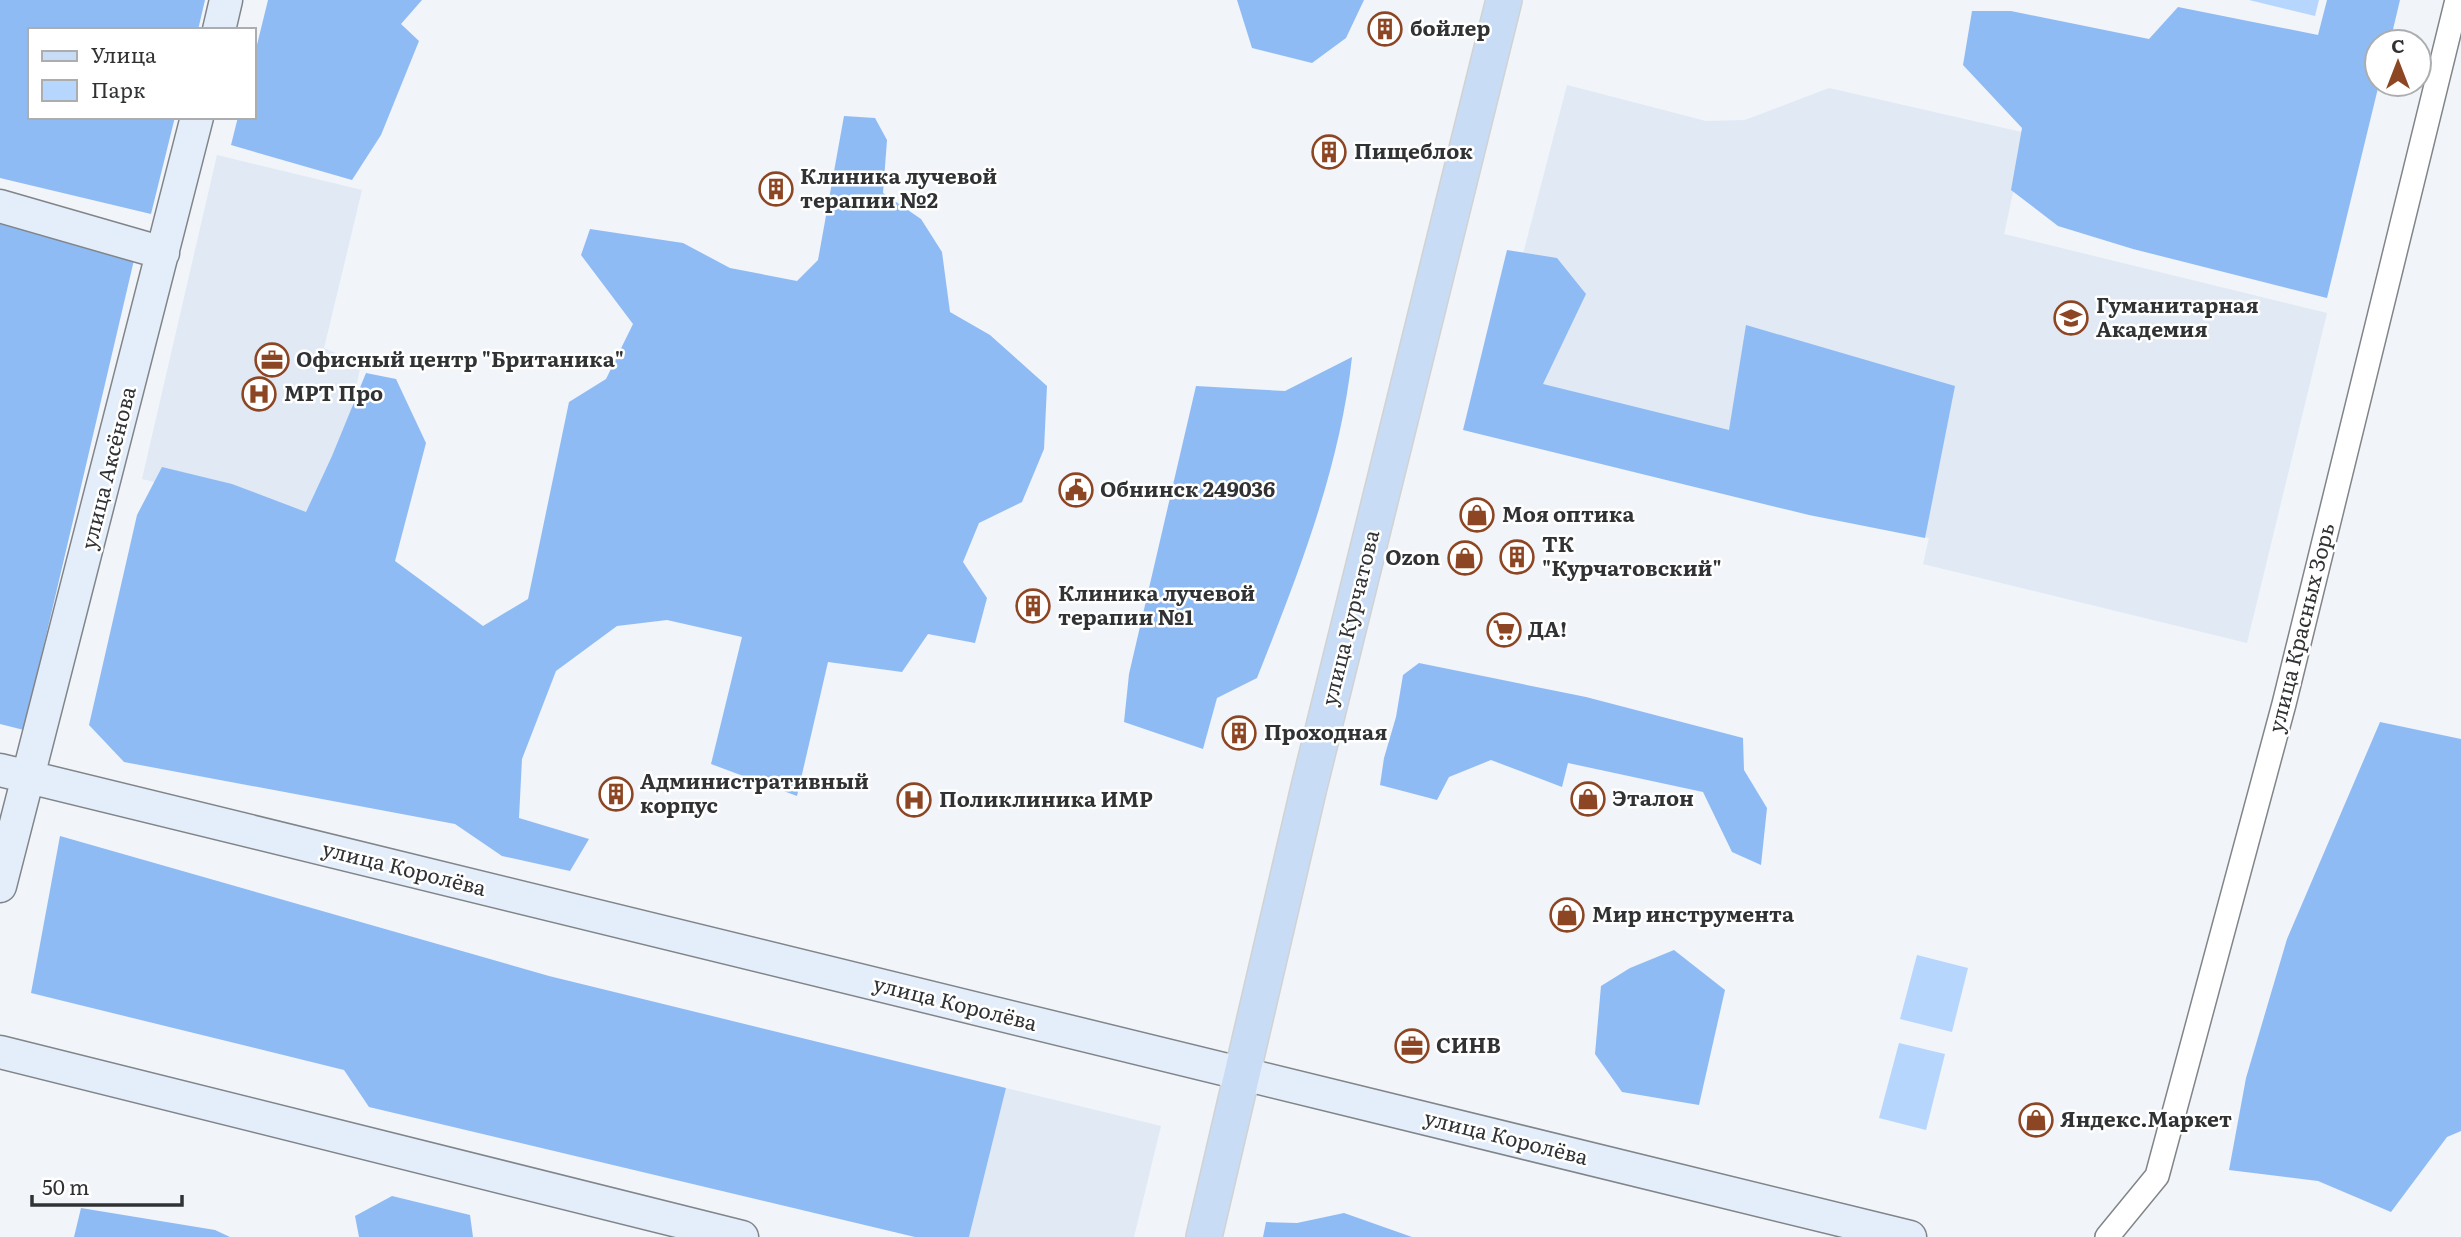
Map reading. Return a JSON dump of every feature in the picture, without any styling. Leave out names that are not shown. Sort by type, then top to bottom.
[{"type":"main road","points":[[219,28],[226,0]]},
{"type":"main road","name":"улица Курчатова","points":[[1204,1237],[1309,787],[1504,0]]},
{"type":"main road","name":"улица Аксёнова","points":[[0,886],[14,774],[163,253],[196,119]]},
{"type":"main road","points":[[0,206],[163,253]]},
{"type":"main road","name":"улица Королёва","points":[[14,774],[1910,1237]]},
{"type":"main road","points":[[0,1052],[742,1237]]},
{"type":"street","name":"улица Красных Зорь","points":[[2107,1237],[2157,1176],[2284,704],[2457,0]]},
{"type":"shaded area","points":[[0,0],[205,0],[198,28],[28,28],[28,119],[175,119],[151,214],[0,178]]},
{"type":"shaded area","points":[[268,0],[422,0],[401,24],[419,41],[381,135],[352,180],[231,145],[238,119],[256,119],[256,49]]},
{"type":"shaded area","points":[[1237,0],[1364,0],[1346,38],[1312,63],[1252,48]]},
{"type":"shaded area","points":[[2327,0],[2400,0],[2393,28],[2363,28],[2363,98],[2376,98],[2327,298],[2133,249],[2058,226],[2011,190],[2022,128],[1963,65],[1972,11],[2011,11],[2149,39],[2178,7],[2318,35]]},
{"type":"shaded area","points":[[1567,85],[1706,121],[1745,120],[1829,88],[2026,133],[2004,234],[2327,313],[2247,643],[1923,564],[1929,538],[1705,485],[1479,423]]},
{"type":"shaded area","points":[[844,116],[875,118],[887,140],[883,193],[921,219],[942,252],[950,312],[990,335],[1047,386],[1044,449],[1022,502],[979,523],[963,562],[987,598],[975,643],[928,634],[902,672],[828,662],[797,796],[711,764],[742,637],[667,620],[617,626],[556,671],[522,759],[519,818],[589,839],[570,871],[502,856],[455,824],[124,762],[89,725],[137,515],[162,467],[232,484],[306,512],[366,373],[396,379],[426,443],[395,561],[483,626],[528,599],[569,402],[606,379],[633,324],[581,255],[590,229],[683,243],[730,268],[797,281],[818,260]]},
{"type":"shaded area","points":[[217,155],[362,190],[324,348],[361,364],[327,524],[142,479]]},
{"type":"shaded area","points":[[0,221],[134,260],[24,730],[0,724]]},
{"type":"shaded area","points":[[1507,250],[1557,258],[1586,294],[1543,384],[1729,430],[1746,325],[1955,386],[1925,538],[1809,515],[1463,430]]},
{"type":"shaded area","points":[[1352,357],[1338,440],[1327,480],[1302,560],[1257,678],[1217,698],[1203,749],[1124,722],[1129,674],[1196,386],[1285,391]]},
{"type":"shaded area","points":[[1419,663],[1586,697],[1743,738],[1744,770],[1767,808],[1761,865],[1732,852],[1703,792],[1568,763],[1562,787],[1491,760],[1449,777],[1437,800],[1380,785],[1403,675]]},
{"type":"shaded area","points":[[2380,722],[2461,739],[2461,1131],[2447,1137],[2391,1212],[2318,1181],[2229,1170],[2246,1078],[2287,939]]},
{"type":"shaded area","points":[[60,836],[549,976],[1006,1088],[969,1237],[915,1237],[369,1107],[344,1070],[31,993]]},
{"type":"shaded area","points":[[1674,950],[1725,990],[1699,1105],[1622,1092],[1595,1054],[1601,986],[1630,968]]},
{"type":"shaded area","points":[[1006,1088],[1161,1126],[1134,1237],[969,1237]]},
{"type":"shaded area","points":[[392,1196],[470,1215],[473,1237],[359,1237],[355,1216]]},
{"type":"shaded area","points":[[81,1208],[215,1230],[230,1237],[74,1237]]},
{"type":"shaded area","points":[[1344,1213],[1412,1237],[1263,1237],[1266,1222],[1297,1223]]},
{"type":"green space","points":[[2249,0],[2319,0],[2315,16]]},
{"type":"green space","points":[[1917,955],[1968,968],[1952,1032],[1900,1019]]},
{"type":"green space","points":[[1899,1043],[1945,1054],[1926,1130],[1879,1118]]},
{"type":"place","name":"бойлер","points":[[1385,29]]},
{"type":"place","name":"Пищеблок","points":[[1329,152]]},
{"type":"place","name":"Клиника лучевой терапии №2","points":[[776,189]]},
{"type":"place","name":"Гуманитарная Академия","points":[[2071,318]]},
{"type":"place","name":"Офисный центр \"Британика\"","points":[[272,360]]},
{"type":"place","name":"МРТ Про","points":[[259,394]]},
{"type":"place","name":"Обнинск 249036","points":[[1076,490]]},
{"type":"place","name":"Моя оптика","points":[[1477,515]]},
{"type":"place","name":"ТК \"Курчатовский\"","points":[[1517,557]]},
{"type":"place","name":"Ozon","points":[[1465,558]]},
{"type":"place","name":"Клиника лучевой терапии №1","points":[[1033,606]]},
{"type":"place","name":"ДА!","points":[[1504,630]]},
{"type":"place","name":"Проходная","points":[[1239,733]]},
{"type":"place","name":"Административный корпус","points":[[616,794]]},
{"type":"place","name":"Эталон","points":[[1588,799]]},
{"type":"place","name":"Поликлиника ИМР","points":[[914,800]]},
{"type":"place","name":"Мир инструмента","points":[[1567,915]]},
{"type":"place","name":"СИНВ","points":[[1412,1046]]},
{"type":"place","name":"Яндекс.Маркет","points":[[2036,1120]]}]
